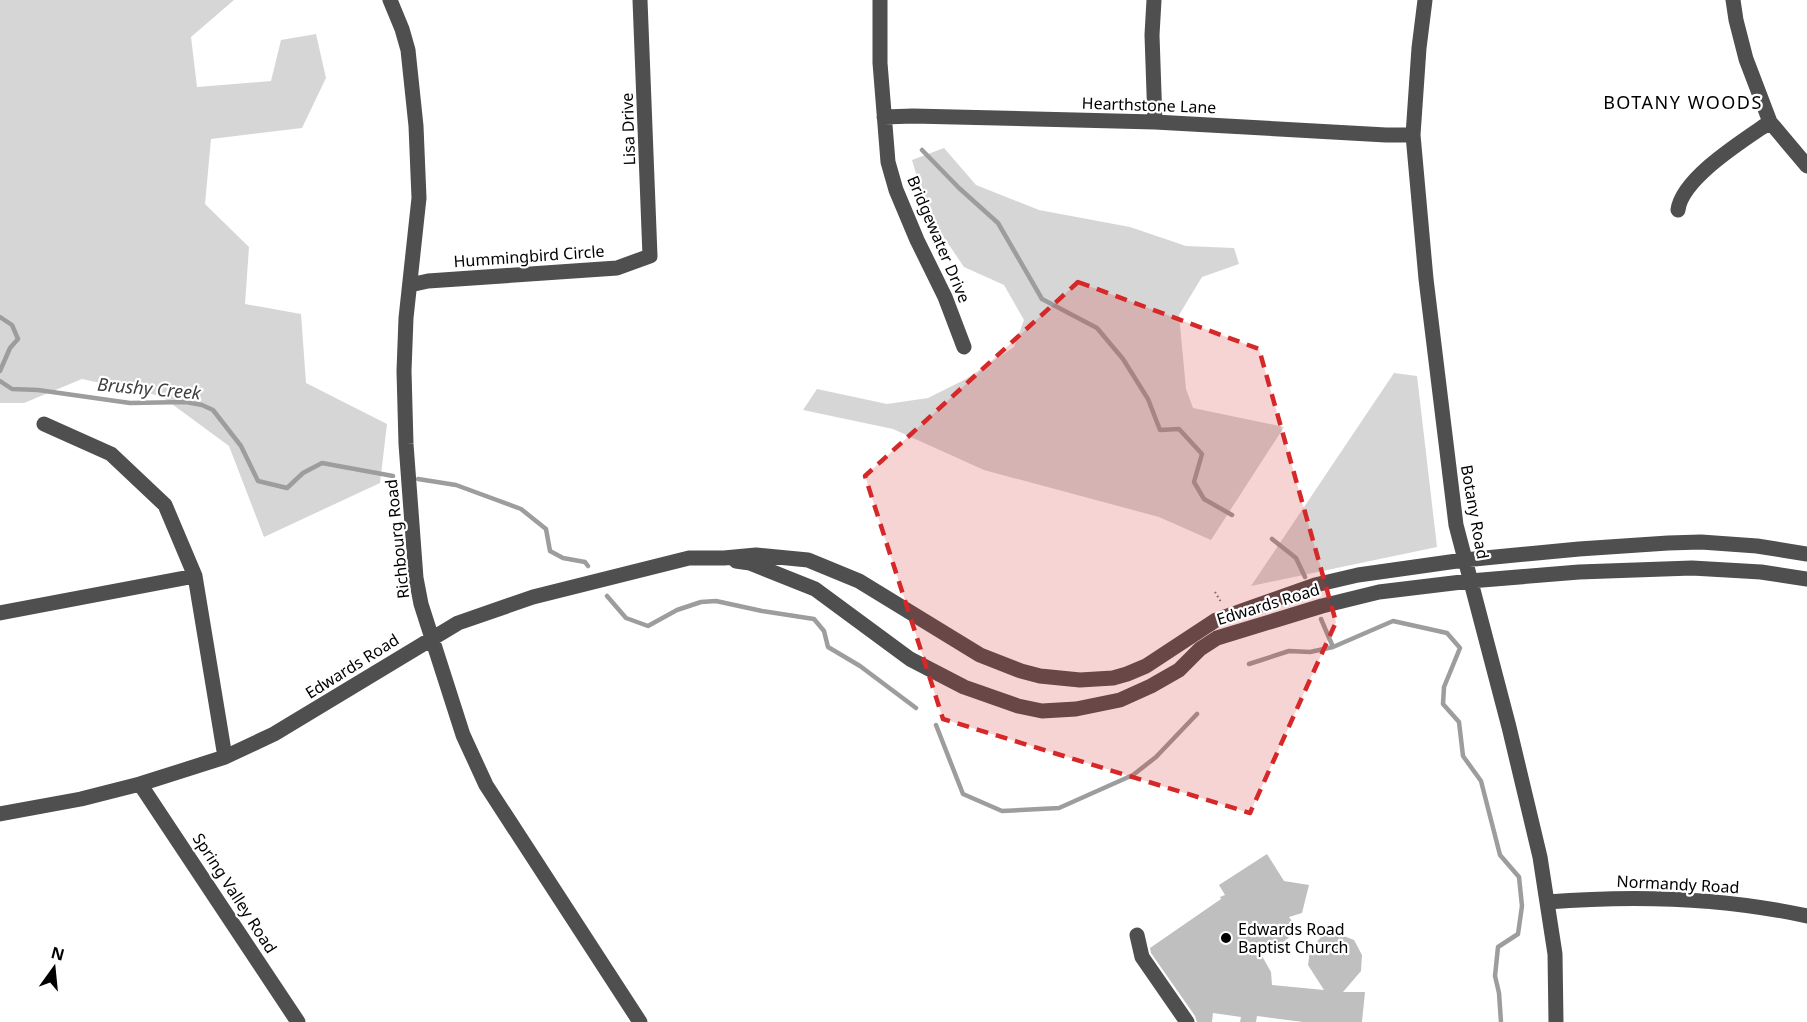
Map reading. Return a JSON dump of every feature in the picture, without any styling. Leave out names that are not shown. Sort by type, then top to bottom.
[{"type":"street","name":"Richbourg Road","points":[[390,0],[408,50],[416,126],[419,198],[406,318],[404,371],[406,444],[416,578],[421,604],[463,735],[486,785],[639,1022]]},
{"type":"street","name":"Lisa Drive","points":[[640,0],[650,256]]},
{"type":"street","name":"Bridgewater Drive","points":[[880,0],[880,63],[888,162],[896,190],[945,297],[964,347]]},
{"type":"street","points":[[1154,0],[1152,35],[1155,122]]},
{"type":"street","name":"Botany Road","points":[[1425,0],[1413,135],[1426,279],[1456,525],[1535,836],[1555,954],[1556,1022]]},
{"type":"street","points":[[1733,0],[1746,59],[1770,122],[1807,166]]},
{"type":"street","name":"Hearthstone Lane","points":[[884,117],[1155,122],[1413,135]]},
{"type":"street","points":[[1678,210],[1681,198],[1697,178],[1770,122]]},
{"type":"street","name":"Hummingbird Circle","points":[[410,285],[428,281],[617,268],[650,256]]},
{"type":"street","points":[[44,424],[111,454],[165,505],[195,576],[225,757]]},
{"type":"street","points":[[1700,568],[1701,542]]},
{"type":"street","name":"Edwards Road","points":[[0,814],[81,799],[141,784],[225,757],[274,734],[458,622],[533,597],[689,558],[756,555],[787,557],[828,567],[859,580],[980,655],[1030,673],[1080,680],[1113,678],[1127,674],[1146,666],[1216,620],[1315,585],[1358,575],[1464,560],[1579,549],[1701,542],[1756,546],[1807,554]]},
{"type":"street","name":"Edwards Road","points":[[724,558],[750,563],[815,589],[910,659],[964,687],[1018,706],[1042,711],[1076,709],[1120,700],[1179,670],[1200,648],[1217,638],[1378,592],[1470,581],[1579,572],[1700,568],[1761,572],[1807,579]]},
{"type":"street","points":[[0,612],[195,576]]},
{"type":"street","name":"Spring Valley Road","points":[[141,784],[298,1022]]},
{"type":"street","name":"Normandy Road","points":[[1547,902],[1591,898],[1685,899],[1728,902],[1807,916]]},
{"type":"street","points":[[1137,935],[1142,957],[1187,1022]]},
{"type":"highlighted area","points":[[1078,282],[1259,349],[1336,622],[1250,813],[943,719],[865,476]]},
{"type":"shaded area","points":[[0,0],[234,0],[191,37],[197,87],[271,81],[281,40],[316,34],[326,78],[302,128],[211,139],[205,204],[249,247],[245,304],[301,314],[306,383],[387,424],[380,483],[264,537],[229,446],[161,396],[82,379],[24,403],[0,403]]},
{"type":"shaded area","points":[[944,148],[976,185],[1039,210],[1130,227],[1186,246],[1234,248],[1239,264],[1202,277],[1179,315],[1186,389],[1193,408],[1284,427],[1211,540],[1159,517],[984,470],[893,429],[803,410],[817,389],[887,404],[928,398],[966,379],[1014,347],[1024,320],[1004,285],[964,267],[928,214],[912,160]]},
{"type":"shaded area","points":[[1394,373],[1417,376],[1437,547],[1251,586]]},
{"type":"building","name":"Edwards Road Baptist Church","points":[[1267,854],[1284,881],[1309,885],[1302,913],[1289,917],[1299,931],[1262,956],[1271,972],[1272,985],[1324,990],[1308,965],[1310,950],[1321,937],[1336,933],[1354,940],[1362,955],[1361,971],[1343,992],[1365,992],[1362,1022],[1303,1022],[1257,1016],[1256,1022],[1240,1022],[1241,1017],[1213,1013],[1212,1022],[1197,1022],[1151,953],[1150,948],[1225,895],[1219,885]]},
{"type":"waterway","points":[[922,150],[998,223],[1042,299],[1097,328],[1123,359],[1148,399],[1160,430],[1179,429],[1202,454],[1194,482],[1204,499],[1232,515]]},
{"type":"waterway","name":"Brushy Creek","points":[[0,317],[12,325],[18,339],[10,348],[0,371]]},
{"type":"waterway","name":"Brushy Creek","points":[[0,381],[12,389],[38,390],[130,403],[186,402],[202,405],[213,410],[241,446],[258,481],[287,488],[303,473],[322,463],[393,476]]},
{"type":"waterway","name":"Brushy Creek","points":[[418,479],[456,485],[521,509],[546,529],[550,551],[563,558],[585,562],[588,566]]},
{"type":"waterway","points":[[1272,539],[1296,558],[1305,577]]},
{"type":"waterway","name":"Brushy Creek","points":[[607,596],[626,618],[648,626],[677,610],[701,602],[716,601],[814,619],[824,631],[828,647],[860,666],[916,708]]},
{"type":"waterway","points":[[1321,619],[1333,647]]},
{"type":"waterway","name":"Brushy Creek","points":[[1249,664],[1289,651],[1310,652],[1333,647],[1393,621],[1447,633],[1460,648],[1444,687],[1443,704],[1459,722],[1463,756],[1481,781],[1500,855],[1519,877],[1522,906],[1518,934],[1498,947],[1495,976],[1501,1022]]},
{"type":"waterway","name":"Brushy Creek","points":[[936,725],[963,794],[1002,811],[1059,808],[1133,775],[1156,757],[1197,714]]},
{"type":"place","name":"Edwards Road Baptist Church","points":[[1226,938]]},
{"type":"district","name":"BOTANY WOODS","points":[[1683,103]]}]
